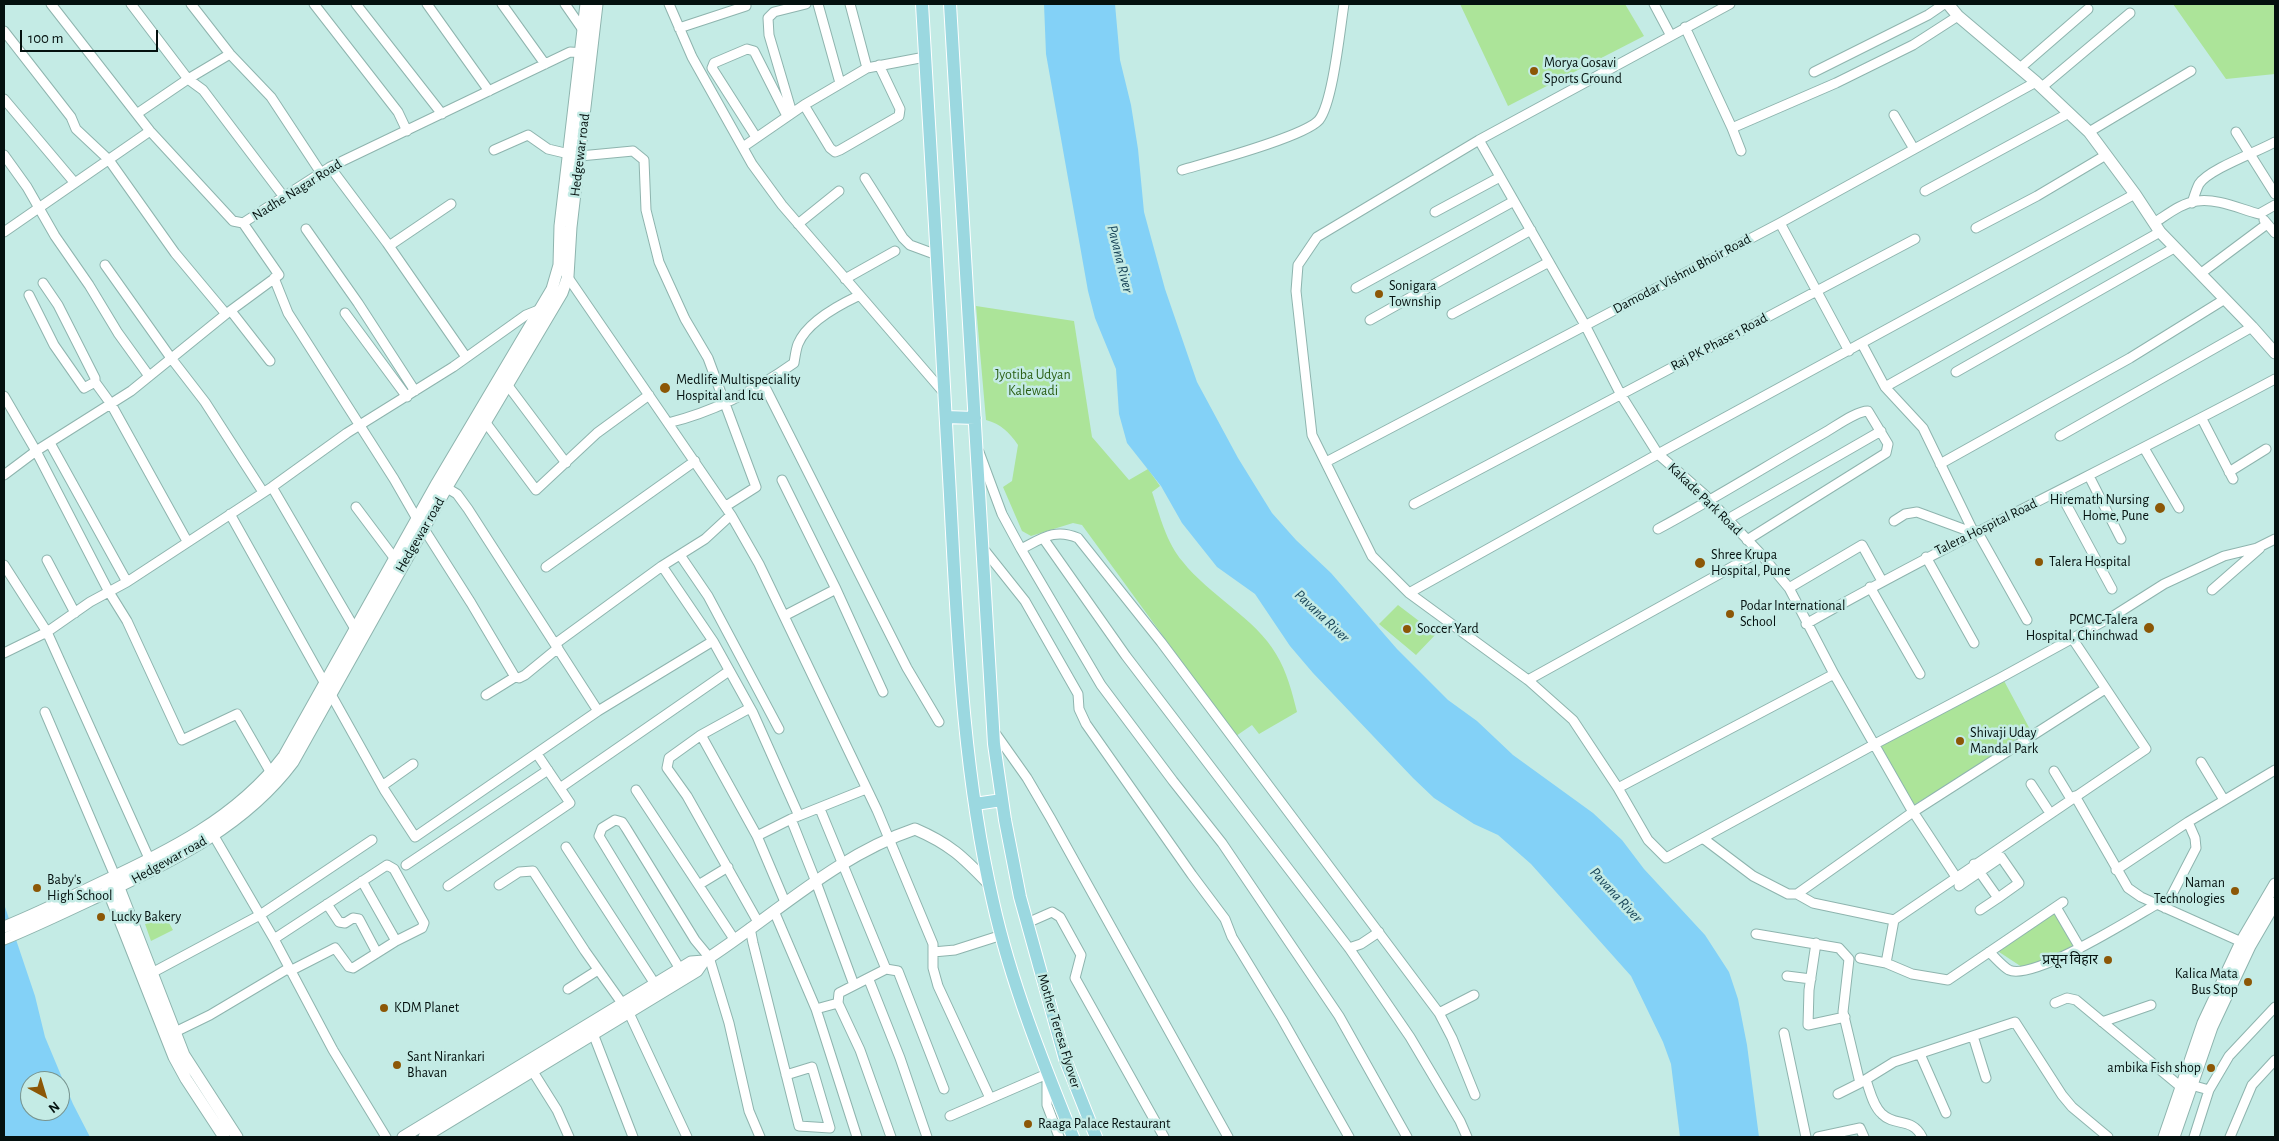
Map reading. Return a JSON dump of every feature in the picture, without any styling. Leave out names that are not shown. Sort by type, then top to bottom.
[{"type":"main road","name":"Hedgewar road","points":[[586,4],[583,30],[586,53]]},
{"type":"main road","name":"Hedgewar road","points":[[211,831],[271,773],[284,756],[328,689],[424,529],[442,485],[504,384],[551,314],[568,276],[574,155],[586,53],[597,4]]},
{"type":"main road","name":"Mother Teresa Flyover","points":[[922,4],[966,747],[989,884],[1002,935],[1026,1016],[1046,1074],[1073,1137]]},
{"type":"main road","name":"Mother Teresa Flyover","points":[[950,4],[993,730],[1002,800],[1020,897],[1027,923],[1065,1059],[1096,1137]]},
{"type":"main road","points":[[1946,4],[2039,84],[2089,132],[2174,248],[2226,299],[2275,353]]},
{"type":"main road","name":"Hedgewar road","points":[[30,922],[152,865],[240,816],[280,780],[293,762],[355,629],[417,519],[486,423],[540,308],[552,289],[559,265],[560,226],[574,155]]},
{"type":"main road","points":[[946,417],[974,418]]},
{"type":"main road","points":[[975,804],[1002,800]]},
{"type":"main road","points":[[424,1137],[530,1067],[626,1008],[697,972],[706,959],[842,862],[888,838],[915,828],[960,853],[989,884]]},
{"type":"main road","points":[[117,881],[148,975],[186,1079],[224,1137]]},
{"type":"main road","points":[[2174,1137],[2203,1023],[2275,885]]},
{"type":"main road","points":[[106,886],[148,975]]},
{"type":"main road","points":[[2245,944],[2275,903]]},
{"type":"main road","points":[[4,927],[30,922]]},
{"type":"main road","points":[[4,939],[30,922]]},
{"type":"main road","points":[[403,1137],[530,1067],[594,1036],[655,984],[691,962],[706,959]]},
{"type":"main road","points":[[170,1035],[237,1137]]},
{"type":"main road","points":[[2164,1137],[2186,1086]]},
{"type":"street","name":"Nadhe Nagar Road","points":[[51,4],[150,130],[233,221],[243,224],[330,167],[570,52],[586,53]]},
{"type":"street","points":[[130,4],[188,79],[204,90],[284,197]]},
{"type":"street","points":[[191,4],[230,54],[271,97],[321,173]]},
{"type":"street","points":[[314,4],[398,112],[407,131]]},
{"type":"street","points":[[356,4],[442,114]]},
{"type":"street","points":[[428,4],[489,91]]},
{"type":"street","points":[[502,4],[544,64]]},
{"type":"street","points":[[565,4],[583,30]]},
{"type":"street","points":[[669,4],[692,57],[742,147],[767,185],[858,296],[945,394]]},
{"type":"street","points":[[790,114],[769,35],[768,18],[774,12],[806,4]]},
{"type":"street","points":[[818,4],[840,83]]},
{"type":"street","points":[[850,4],[866,68]]},
{"type":"street","points":[[1182,170],[1300,133],[1318,120],[1324,111],[1331,84],[1344,4]]},
{"type":"street","points":[[1654,4],[1671,36]]},
{"type":"street","points":[[1730,4],[1479,140],[1317,237],[1298,265],[1296,291],[1312,435],[1372,556],[1409,593],[1528,680],[1573,720],[1618,788],[1648,840],[1666,858],[2002,677],[2188,572],[2224,556],[2262,546]]},
{"type":"street","points":[[1814,72],[1928,15],[1946,4]]},
{"type":"street","points":[[679,28],[746,6]]},
{"type":"street","points":[[2020,68],[2088,9]]},
{"type":"street","name":"Damodar Vishnu Bhoir Road","points":[[1326,462],[2039,84],[2130,13]]},
{"type":"street","points":[[1732,128],[1913,45],[1958,16]]},
{"type":"street","points":[[1685,27],[1741,151]]},
{"type":"street","points":[[4,31],[71,117],[76,129],[109,160],[175,253],[270,361]]},
{"type":"street","points":[[756,137],[712,68],[714,63],[746,49],[754,51],[790,114]]},
{"type":"street","points":[[138,113],[188,79],[230,54]]},
{"type":"street","points":[[742,147],[804,105],[866,68],[925,57]]},
{"type":"street","points":[[804,105],[830,148],[835,152],[840,150],[899,116],[900,110],[879,65]]},
{"type":"street","points":[[2089,132],[2191,71]]},
{"type":"street","points":[[4,99],[74,182]]},
{"type":"street","points":[[1925,191],[2070,113]]},
{"type":"street","points":[[1894,115],[1914,149]]},
{"type":"street","points":[[5,229],[109,160],[150,130]]},
{"type":"street","points":[[2236,132],[2275,194]]},
{"type":"street","points":[[494,150],[528,135],[548,149],[574,155],[633,151],[644,160],[646,210],[659,262],[685,319],[708,358],[726,402],[756,487],[726,506]]},
{"type":"street","name":"Kakade Park Road","points":[[1479,140],[1585,325],[1621,395],[1658,454],[1728,519],[1789,588],[1806,624],[1913,812],[1956,877]]},
{"type":"street","points":[[2192,203],[2200,183],[2207,176],[2275,142]]},
{"type":"street","points":[[4,155],[39,206],[55,236],[89,286],[118,334],[150,376]]},
{"type":"street","points":[[1976,228],[2037,196],[2106,155]]},
{"type":"street","points":[[330,167],[389,246],[466,357]]},
{"type":"street","points":[[1435,212],[1500,177]]},
{"type":"street","points":[[865,178],[903,238],[910,245],[936,255]]},
{"type":"street","points":[[798,224],[839,191]]},
{"type":"street","points":[[1409,593],[1658,454],[2135,194]]},
{"type":"street","points":[[1356,288],[1514,201]]},
{"type":"street","points":[[1885,386],[2157,227],[2177,208],[2192,203],[2213,202],[2259,214],[2275,233]]},
{"type":"street","points":[[389,246],[451,204]]},
{"type":"street","points":[[2259,214],[2275,205]]},
{"type":"street","points":[[1780,223],[1849,351]]},
{"type":"street","points":[[4,475],[36,451],[111,404],[150,376],[228,312],[279,275],[243,224]]},
{"type":"street","points":[[2200,274],[2268,224]]},
{"type":"street","points":[[306,230],[358,303],[415,391]]},
{"type":"street","points":[[1370,320],[1530,230]]},
{"type":"street","name":"Raj PK Phase 1 Road","points":[[1414,504],[1915,239]]},
{"type":"street","points":[[1956,372],[2174,248]]},
{"type":"street","points":[[845,279],[895,251]]},
{"type":"street","points":[[1452,314],[1549,262]]},
{"type":"street","points":[[105,265],[171,358],[205,402],[263,492]]},
{"type":"street","points":[[559,265],[726,506],[760,564],[877,810],[933,944],[933,968],[938,986],[990,1098]]},
{"type":"street","points":[[274,278],[288,313],[417,519]]},
{"type":"street","points":[[43,283],[58,305],[95,378],[95,382],[111,404],[187,541]]},
{"type":"street","points":[[28,296],[54,344],[84,388],[95,382]]},
{"type":"street","points":[[668,423],[694,416],[764,384],[794,363],[798,344],[816,322],[833,308],[858,296]]},
{"type":"street","points":[[1940,464],[2130,358],[2226,299]]},
{"type":"street","points":[[4,653],[47,632],[127,582],[272,487],[359,426],[407,397],[526,314],[540,308],[551,314]]},
{"type":"street","points":[[345,313],[407,397]]},
{"type":"street","points":[[2060,436],[2252,327]]},
{"type":"street","points":[[1862,344],[1885,386],[1918,420],[1976,532],[2027,620]]},
{"type":"street","name":"Talera Hospital Road","points":[[1806,624],[1926,557],[2202,419],[2275,379]]},
{"type":"street","points":[[504,384],[566,463]]},
{"type":"street","points":[[764,384],[906,668],[939,722]]},
{"type":"street","points":[[486,423],[536,490],[597,433],[649,395]]},
{"type":"street","points":[[4,396],[7,409],[36,451],[109,592],[127,621],[182,740],[237,714],[271,773]]},
{"type":"street","points":[[1658,530],[1865,410],[1870,413],[1889,446],[1886,453],[1747,540]]},
{"type":"street","points":[[2202,419],[2231,476],[2266,449]]},
{"type":"street","points":[[1728,519],[1881,431]]},
{"type":"street","points":[[50,443],[127,582]]},
{"type":"street","points":[[976,444],[1002,514],[1101,685],[1222,843],[1333,1008],[1407,1137]]},
{"type":"street","points":[[2144,448],[2179,508]]},
{"type":"street","points":[[546,567],[695,461]]},
{"type":"street","points":[[2089,476],[2121,539]]},
{"type":"street","points":[[782,480],[836,589],[883,692]]},
{"type":"street","points":[[442,485],[457,494],[598,711]]},
{"type":"street","points":[[272,487],[355,629]]},
{"type":"street","points":[[2059,491],[2112,589]]},
{"type":"street","points":[[356,507],[395,559]]},
{"type":"street","points":[[1894,521],[1905,514],[1917,512],[1976,532]]},
{"type":"street","points":[[230,514],[382,786],[415,837],[598,711],[712,641]]},
{"type":"street","points":[[486,695],[515,677],[519,678],[525,675],[557,646],[662,566],[705,539],[731,514]]},
{"type":"street","points":[[424,529],[515,677]]},
{"type":"street","points":[[1021,549],[1054,533],[1064,532],[1078,538],[1086,546],[1161,642],[1439,1013],[1452,1038],[1475,1095]]},
{"type":"street","points":[[1043,538],[1126,656],[1349,948],[1410,1037],[1467,1137]]},
{"type":"street","points":[[2212,590],[2262,546],[2275,539]]},
{"type":"street","points":[[1789,588],[1862,545],[1882,581]]},
{"type":"street","points":[[982,546],[1025,601],[1078,694],[1079,709],[1086,724],[1225,919],[1232,937],[1312,1070],[1349,1137]]},
{"type":"street","points":[[1528,680],[1759,552]]},
{"type":"street","points":[[680,555],[708,596],[779,729]]},
{"type":"street","points":[[1926,557],[1974,643]]},
{"type":"street","points":[[47,560],[75,613]]},
{"type":"street","points":[[4,565],[47,632],[152,865]]},
{"type":"street","points":[[662,566],[712,641],[750,708],[795,818],[816,882],[854,985]]},
{"type":"street","points":[[1870,588],[1920,674]]},
{"type":"street","points":[[784,616],[836,589]]},
{"type":"street","points":[[1886,962],[1894,920],[2146,749],[2072,638]]},
{"type":"street","points":[[560,788],[729,671]]},
{"type":"street","points":[[1618,788],[1834,674]]},
{"type":"street","points":[[1797,894],[1913,812],[2105,689]]},
{"type":"street","points":[[750,708],[700,735],[669,758],[667,768],[687,796],[728,867],[754,925],[786,1075],[799,1126],[830,1128],[812,1067],[786,1075]]},
{"type":"street","points":[[45,712],[117,881]]},
{"type":"street","points":[[993,730],[1027,778],[1051,819],[1228,1137]]},
{"type":"street","points":[[700,735],[757,836],[785,902]]},
{"type":"street","points":[[448,886],[570,803],[538,754]]},
{"type":"street","points":[[2201,762],[2224,800]]},
{"type":"street","points":[[382,786],[413,764]]},
{"type":"street","points":[[406,865],[548,770]]},
{"type":"street","points":[[2116,870],[2188,822],[2275,770]]},
{"type":"street","points":[[2054,771],[2073,797],[2128,888],[2161,906],[2245,944]]},
{"type":"street","points":[[2031,784],[2050,813]]},
{"type":"street","points":[[757,836],[866,789]]},
{"type":"street","points":[[636,790],[700,884],[734,939]]},
{"type":"street","points":[[820,809],[886,970]]},
{"type":"street","points":[[680,969],[599,836],[602,828],[615,820],[622,822],[626,828],[706,959],[729,1023],[749,1111],[760,1137]]},
{"type":"street","points":[[1989,952],[2009,970],[2030,971],[2080,948],[2161,906],[2196,848],[2195,838],[2188,822]]},
{"type":"street","points":[[211,831],[274,939],[333,1050],[386,1137]]},
{"type":"street","points":[[1704,838],[1731,862],[1788,894],[1797,894],[1813,904],[1894,920]]},
{"type":"street","points":[[148,975],[260,915],[372,840]]},
{"type":"street","points":[[566,847],[655,984]]},
{"type":"street","points":[[1959,886],[2000,858],[2004,859],[2019,881],[2018,884],[1980,910]]},
{"type":"street","points":[[1974,864],[1998,898]]},
{"type":"street","points":[[170,1035],[210,1015],[289,969],[333,948],[336,949],[350,968],[422,928],[424,923],[394,869],[387,865],[274,939]]},
{"type":"street","points":[[700,884],[728,867]]},
{"type":"street","points":[[499,885],[519,872],[533,871],[598,970],[626,1008],[687,1137]]},
{"type":"street","points":[[362,881],[396,941]]},
{"type":"street","points":[[327,904],[339,922],[345,922],[353,918],[358,919],[377,953]]},
{"type":"street","points":[[1860,958],[1886,962],[1912,974],[1948,980],[2060,904],[2080,948]]},
{"type":"street","points":[[774,911],[816,1009],[857,1137]]},
{"type":"street","points":[[1027,923],[1052,912],[1060,917],[1081,955],[1075,978],[1164,1137]]},
{"type":"street","points":[[1349,948],[1361,944],[1379,932]]},
{"type":"street","points":[[1756,934],[1839,948],[1849,959],[1843,1012],[1863,1082],[1882,1114],[1888,1119],[1912,1125],[1922,1137]]},
{"type":"street","points":[[933,952],[955,950],[1002,935]]},
{"type":"street","points":[[1816,943],[1811,978],[1808,1025],[1845,1017]]},
{"type":"street","points":[[568,989],[598,970]]},
{"type":"street","points":[[891,1137],[860,1050],[838,1003],[839,992],[886,970],[898,971],[944,1088]]},
{"type":"street","points":[[1787,976],[1811,978]]},
{"type":"street","points":[[868,980],[900,1058],[927,1137]]},
{"type":"street","points":[[1439,1013],[1474,995]]},
{"type":"street","points":[[2055,1003],[2073,998],[2186,1086],[2209,1090]]},
{"type":"street","points":[[816,1009],[838,1003]]},
{"type":"street","points":[[2102,1022],[2150,1005]]},
{"type":"street","points":[[2194,1137],[2209,1090],[2229,1056],[2275,1007]]},
{"type":"street","points":[[1838,1094],[1863,1082],[1894,1062],[2015,1022],[2072,1108],[2104,1136]]},
{"type":"street","points":[[1784,1033],[1806,1137]]},
{"type":"street","points":[[594,1036],[633,1137]]},
{"type":"street","points":[[1972,1036],[1986,1078]]},
{"type":"street","points":[[1920,1054],[1946,1113]]},
{"type":"street","points":[[2230,1137],[2252,1085],[2275,1060]]},
{"type":"street","points":[[530,1067],[557,1110],[569,1137]]},
{"type":"street","points":[[950,1116],[1046,1074],[1047,1105],[1059,1137]]},
{"type":"street","points":[[1818,1137],[1860,1128],[1864,1137]]},
{"type":"green space","name":"Morya Gosavi Sports Ground","points":[[1460,4],[1625,4],[1644,36],[1508,106]]},
{"type":"green space","points":[[2173,4],[2275,4],[2275,74],[2226,79]]},
{"type":"green space","name":"Jyotiba Udyan Kalewadi","points":[[976,306],[1074,321],[1092,437],[1129,480],[1148,469],[1160,486],[1152,492],[1172,546],[1193,574],[1257,629],[1267,641],[1283,668],[1297,712],[1259,734],[1252,725],[1236,736],[1082,525],[1073,523],[1031,536],[1022,531],[1003,487],[1012,481],[1018,445],[1004,429],[986,420]]},
{"type":"green space","name":"Soccer Yard","points":[[1398,605],[1436,634],[1416,655],[1379,624]]},
{"type":"green space","points":[[2002,677],[2033,735],[1910,807],[1875,744]]},
{"type":"green space","points":[[2060,908],[2074,944],[2066,950],[2025,969],[1996,950]]},
{"type":"green space","points":[[165,916],[173,930],[151,941],[145,924]]},
{"type":"water","name":"Pavana River","points":[[1044,4],[1115,4],[1120,60],[1131,105],[1138,149],[1144,212],[1165,289],[1197,382],[1238,458],[1272,513],[1296,540],[1331,573],[1397,649],[1448,700],[1477,721],[1513,755],[1593,813],[1622,840],[1644,869],[1705,935],[1729,972],[1738,999],[1747,1045],[1759,1137],[1680,1137],[1671,1064],[1663,1042],[1631,976],[1531,864],[1498,835],[1474,824],[1434,798],[1313,673],[1290,646],[1255,594],[1217,567],[1182,523],[1161,486],[1127,443],[1119,414],[1116,369],[1095,318],[1088,291],[1046,54]]},
{"type":"water","points":[[4,904],[35,996],[45,1037],[59,1071],[20,1071],[20,1121],[70,1121],[70,1097],[90,1137],[4,1137]]},
{"type":"place","name":"Morya Gosavi Sports Ground","points":[[1534,71]]},
{"type":"place","name":"Sonigara Township","points":[[1379,294]]},
{"type":"place","name":"Medlife Multispeciality Hospital and Icu","points":[[665,388]]},
{"type":"place","name":"Hiremath Nursing Home, Pune","points":[[2160,508]]},
{"type":"place","name":"Talera Hospital","points":[[2039,562]]},
{"type":"place","name":"Shree Krupa Hospital, Pune","points":[[1700,563]]},
{"type":"place","name":"Podar International School","points":[[1730,614]]},
{"type":"place","name":"PCMC-Talera Hospital, Chinchwad","points":[[2149,628]]},
{"type":"place","name":"Soccer Yard","points":[[1407,629]]},
{"type":"place","name":"Shivaji Uday Mandal Park","points":[[1960,741]]},
{"type":"place","name":"Baby's High School","points":[[37,888]]},
{"type":"place","name":"Naman Technologies","points":[[2235,891]]},
{"type":"place","name":"Lucky Bakery","points":[[101,917]]},
{"type":"place","name":"प्रसून विहार","points":[[2108,960]]},
{"type":"place","name":"Kalica Mata Bus Stop","points":[[2248,982]]},
{"type":"place","name":"KDM Planet","points":[[384,1008]]},
{"type":"place","name":"Sant Nirankari Bhavan","points":[[397,1065]]},
{"type":"place","name":"ambika Fish shop","points":[[2211,1068]]},
{"type":"place","name":"Raaga Palace Restaurant","points":[[1028,1124]]}]
